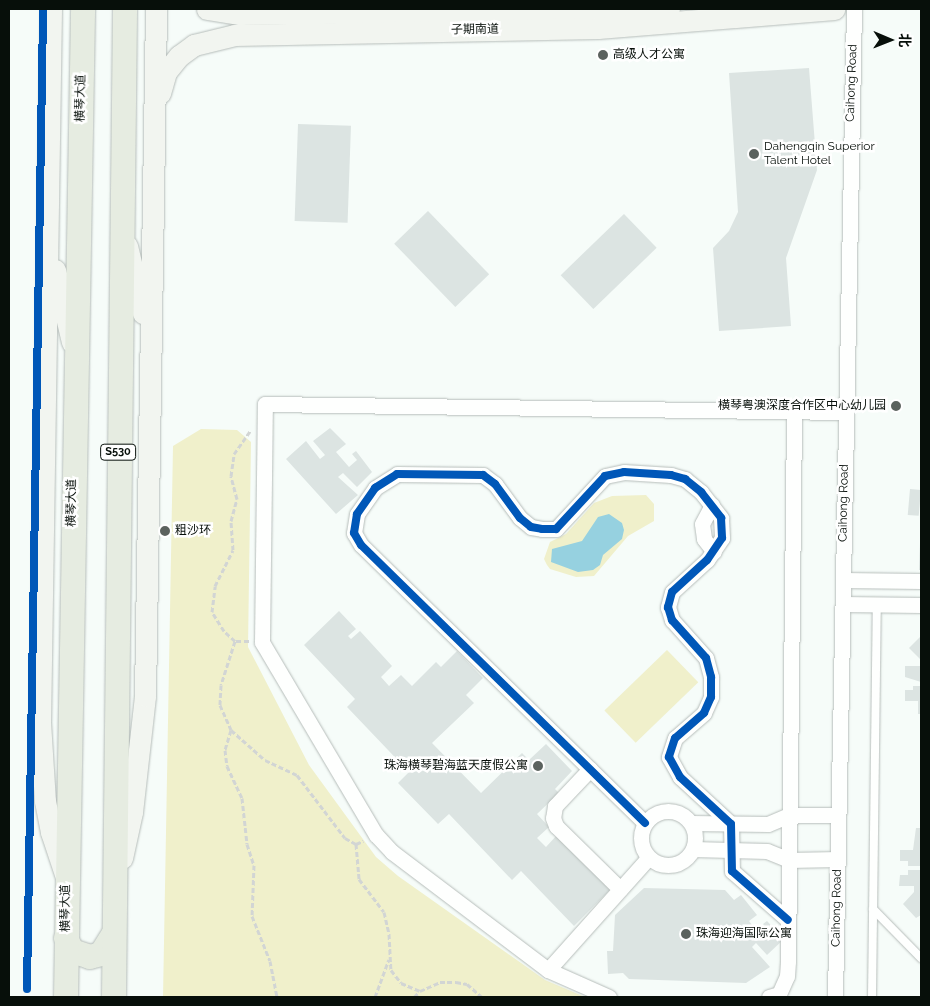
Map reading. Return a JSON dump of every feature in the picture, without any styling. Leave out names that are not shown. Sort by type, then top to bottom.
[{"type":"main road","points":[[51,9],[40,722],[45,801],[51,832],[66,876]]},
{"type":"main road","name":"横琴大道","points":[[66,997],[66,876],[74,354],[83,9]]},
{"type":"main road","name":"S530","points":[[114,997],[120,218],[125,9]]},
{"type":"main road","points":[[114,894],[132,812],[145,696],[150,345],[156,108],[156,9]]},
{"type":"main road","name":"子期南道","points":[[207,9],[240,14],[454,18],[657,26],[834,9]]},
{"type":"main road","name":"子期南道","points":[[156,108],[170,66],[179,56],[207,41],[235,35],[454,18],[669,9]]},
{"type":"main road","points":[[120,218],[150,345]]},
{"type":"main road","points":[[48,230],[74,354]]},
{"type":"main road","points":[[66,938],[72,951],[90,957],[101,954],[114,933]]},
{"type":"main road","points":[[54,997],[66,938]]},
{"type":"main road","points":[[114,962],[125,997]]},
{"type":"street","name":"Caihong Road","points":[[835,997],[854,9]]},
{"type":"street","points":[[609,997],[548,970],[392,852],[376,835],[262,642],[265,404],[794,413],[845,412]]},
{"type":"street","points":[[769,997],[780,994],[787,976],[794,413]]},
{"type":"street","points":[[645,823],[361,545],[354,533],[357,514],[374,488],[398,474],[483,475],[495,484],[520,518],[531,528],[542,529],[556,529],[605,476],[624,472],[671,475],[685,480],[712,504],[721,518],[722,538],[714,552],[672,592],[668,607],[672,620],[706,658],[711,677],[711,696],[704,713],[675,738],[670,757],[680,777],[731,824],[732,870],[788,920]]},
{"type":"street","points":[[844,580],[921,581]]},
{"type":"street","points":[[843,604],[921,605]]},
{"type":"street","points":[[590,770],[554,806],[553,818],[556,826],[620,889]]},
{"type":"street","points":[[668,810],[685,816],[691,823],[695,831],[694,849],[689,857],[673,866],[655,863],[648,858],[640,841],[645,823],[651,816],[668,810]]},
{"type":"street","points":[[691,823],[768,824],[789,815],[837,815]]},
{"type":"street","points":[[694,849],[766,851],[789,860],[838,860]]},
{"type":"street","points":[[548,970],[648,858]]},
{"type":"lane","points":[[872,997],[877,605]]},
{"type":"lane","points":[[873,909],[921,958]]},
{"type":"path","points":[[254,427],[234,454],[231,476],[237,499],[231,521],[233,550],[213,596],[215,618],[235,641],[262,642]]},
{"type":"path","points":[[235,641],[221,685],[220,705],[231,730],[265,760],[297,775],[337,830],[356,844],[360,879],[377,900],[388,924],[391,970],[400,983],[420,991]]},
{"type":"path","points":[[231,730],[225,750],[227,766],[242,798],[246,838],[254,865],[252,916],[270,961],[277,997]]},
{"type":"path","points":[[356,844],[376,835]]},
{"type":"path","points":[[375,997],[389,958]]},
{"type":"path","points":[[414,997],[420,991],[440,982],[467,984],[482,997]]},
{"type":"green space","points":[[201,429],[237,430],[251,442],[248,647],[309,765],[376,857],[398,876],[545,980],[585,997],[163,997],[173,446]]},
{"type":"green space","points":[[646,495],[654,504],[654,521],[628,536],[594,576],[576,577],[550,569],[547,565],[544,559],[550,542],[566,534],[594,503],[612,496]]},
{"type":"green space","points":[[667,650],[698,682],[636,743],[604,710]]},
{"type":"water","points":[[609,514],[622,523],[624,530],[622,539],[603,555],[600,565],[593,570],[578,572],[551,562],[552,549],[582,541],[598,517]]},
{"type":"building","points":[[809,68],[817,170],[786,258],[791,326],[719,331],[713,248],[729,231],[738,212],[729,73]]},
{"type":"building","points":[[298,124],[351,126],[348,223],[295,221]]},
{"type":"building","points":[[428,211],[489,274],[455,307],[394,244]]},
{"type":"building","points":[[624,214],[657,248],[593,309],[561,275]]},
{"type":"building","points":[[330,428],[346,444],[336,452],[349,467],[357,460],[352,454],[356,451],[372,472],[357,487],[343,473],[338,477],[358,495],[336,514],[286,459],[306,441],[320,459],[325,455],[313,441]]},
{"type":"building","points":[[910,489],[921,490],[919,516],[908,515]]},
{"type":"building","points":[[920,543],[921,570],[919,570]]},
{"type":"building","name":"珠海横琴碧海蓝天度假公寓","points":[[339,611],[356,629],[348,636],[351,639],[360,631],[392,666],[381,677],[389,686],[401,675],[412,686],[436,662],[441,667],[457,651],[483,678],[466,695],[474,703],[432,743],[481,793],[522,753],[529,760],[546,744],[572,771],[555,789],[559,793],[537,814],[549,827],[537,838],[546,847],[557,835],[610,890],[574,926],[521,871],[512,880],[449,814],[438,824],[398,783],[409,772],[347,707],[355,699],[304,645]]},
{"type":"building","points":[[921,636],[921,660],[909,648]]},
{"type":"building","points":[[905,666],[921,666],[921,682],[905,677]]},
{"type":"building","points":[[913,686],[921,686],[921,714],[918,714],[918,701],[905,701],[905,690],[913,690]]},
{"type":"building","points":[[916,828],[921,828],[921,866],[908,866],[908,861],[900,861],[900,850],[913,850]]},
{"type":"building","points":[[908,870],[921,870],[921,915],[916,918],[903,904],[914,892],[914,886],[899,886],[900,875],[908,875]]},
{"type":"building","name":"珠海迎海国际公寓","points":[[644,888],[725,890],[734,900],[741,895],[757,915],[749,921],[761,937],[769,931],[763,924],[767,921],[784,939],[767,955],[756,943],[752,947],[770,967],[746,983],[629,979],[623,973],[608,974],[607,951],[613,951],[615,915]]},
{"type":"cycle path","points":[[27,989],[43,9]]},
{"type":"cycle path","points":[[645,823],[361,545],[354,533],[357,514],[375,488],[397,474],[483,475],[495,484],[520,518],[531,527],[542,529],[556,529],[605,476],[624,472],[671,475],[685,479],[701,492],[721,518],[722,538],[707,560],[672,592],[668,607],[672,620],[706,658],[711,677],[711,697],[704,713],[675,738],[669,757],[680,777],[731,824],[732,871],[788,920]]},
{"type":"place","name":"高级人才公寓","points":[[603,55]]},
{"type":"place","name":"Dahengqin Superior Talent Hotel","points":[[754,154]]},
{"type":"place","name":"横琴粤澳深度合作区中心幼儿园","points":[[896,406]]},
{"type":"place","name":"粗沙环","points":[[165,531]]},
{"type":"place","name":"珠海横琴碧海蓝天度假公寓","points":[[538,766]]},
{"type":"place","name":"珠海迎海国际公寓","points":[[686,934]]}]
